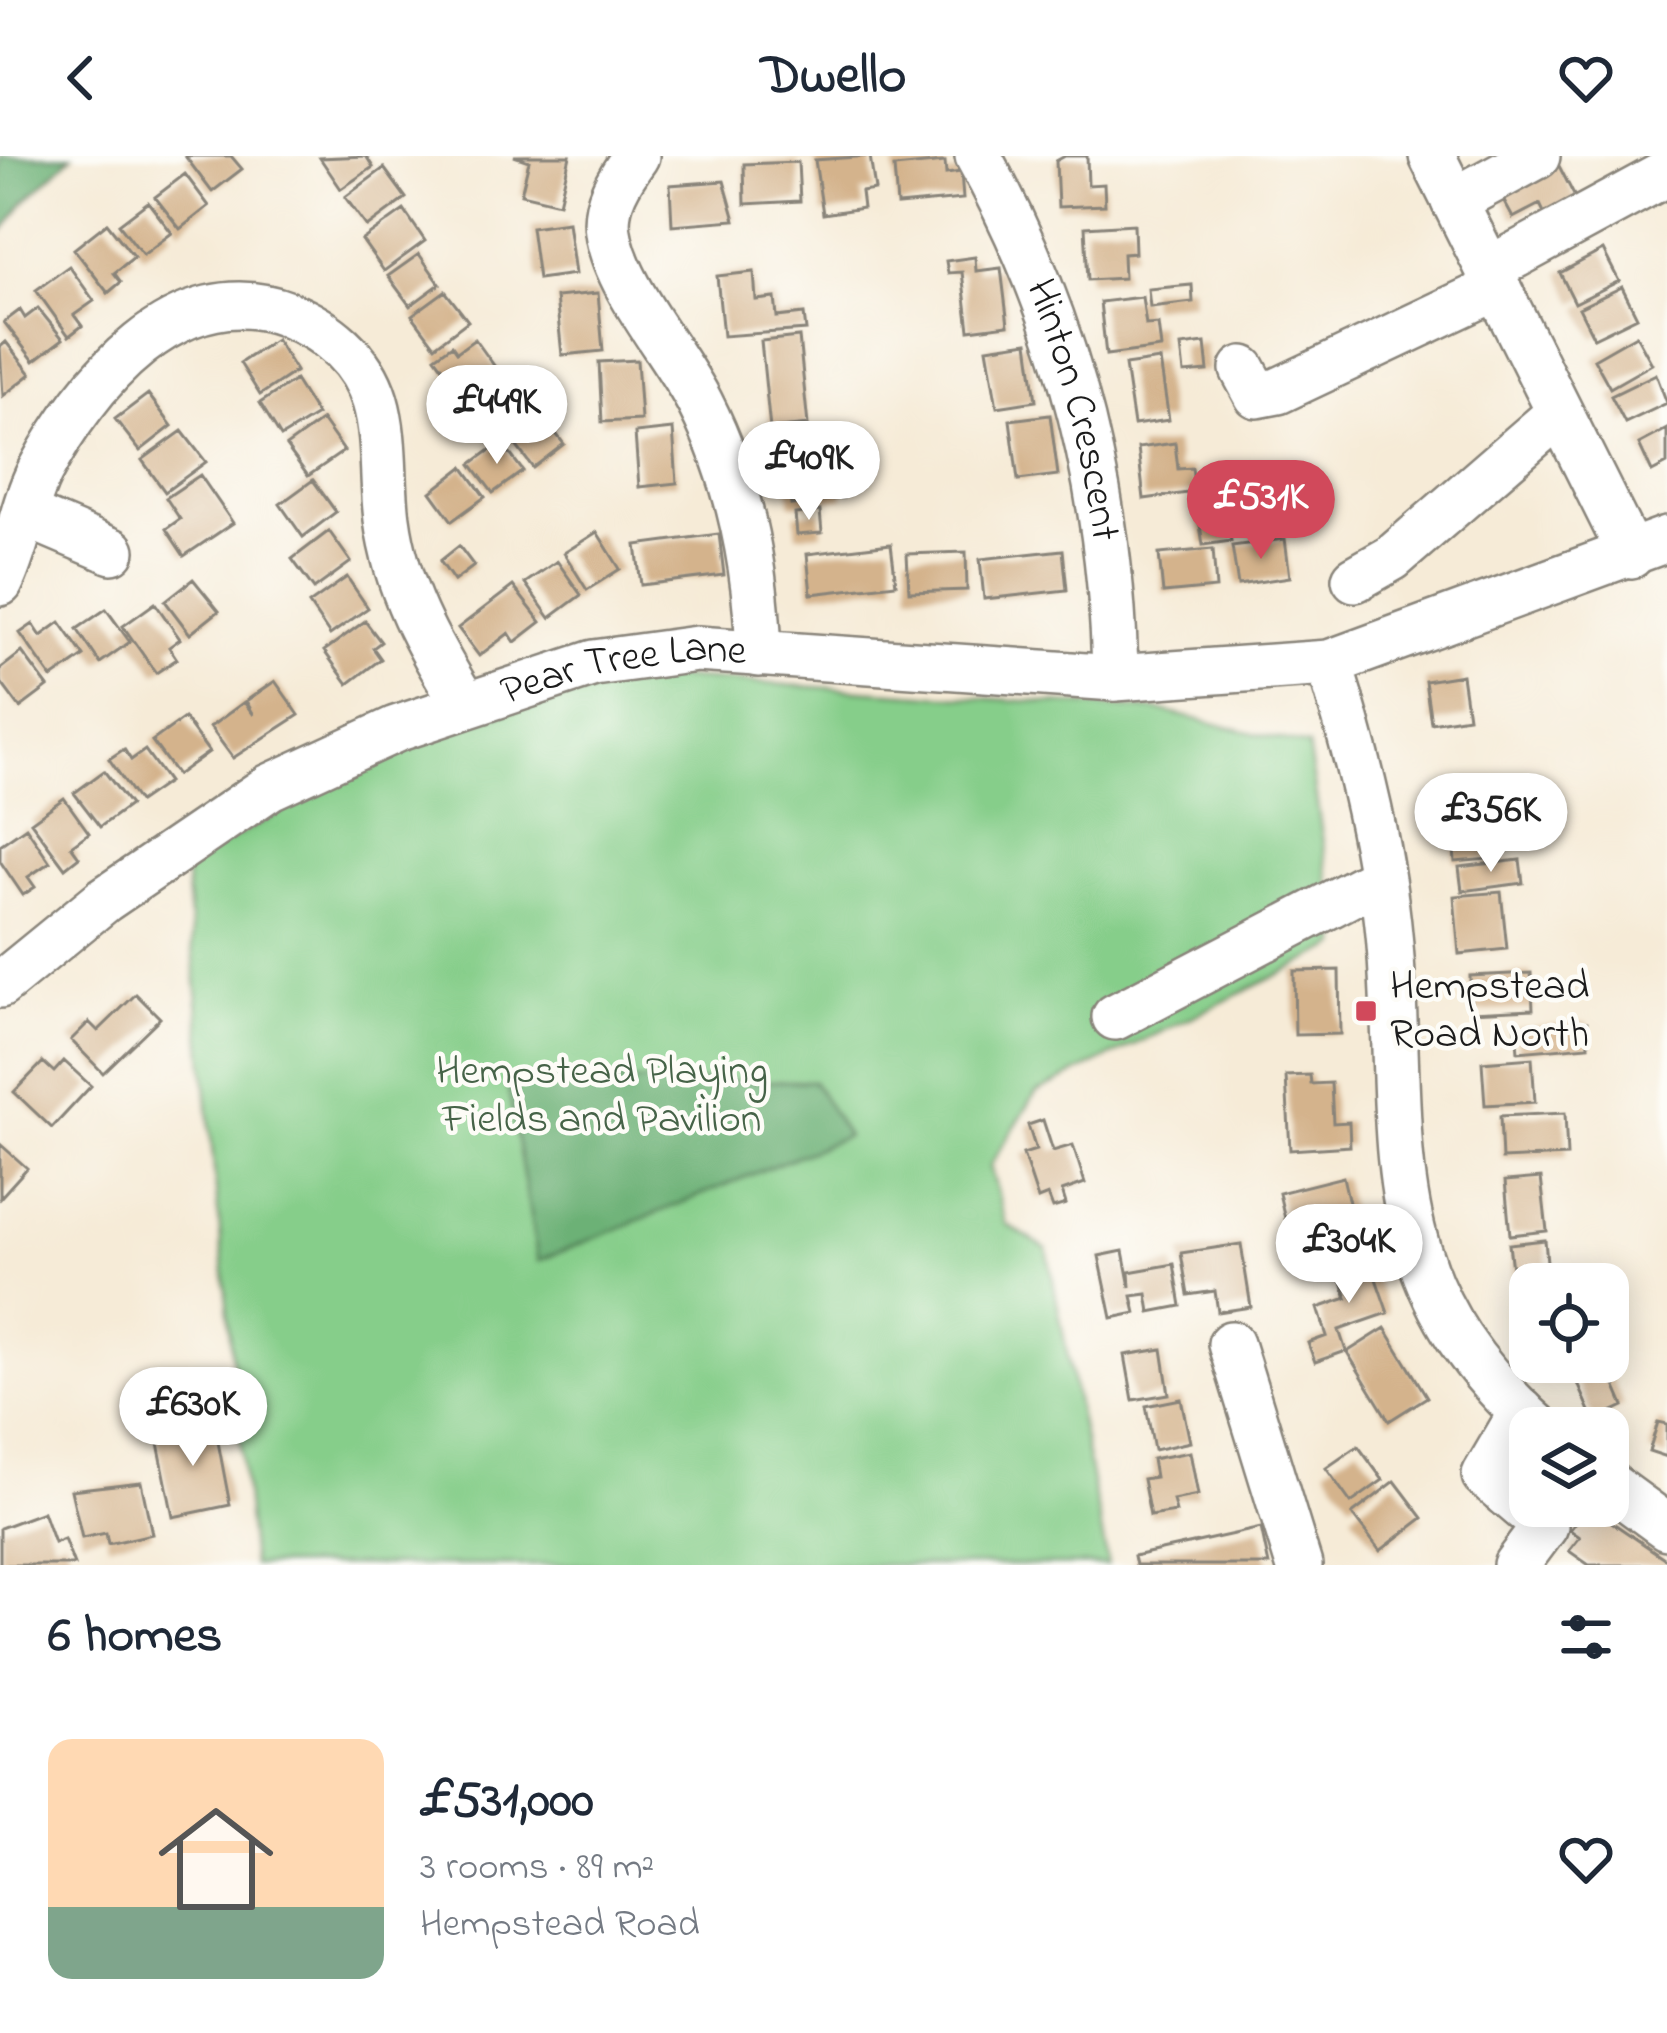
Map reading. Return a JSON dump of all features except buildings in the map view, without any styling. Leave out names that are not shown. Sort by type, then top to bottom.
[{"type":"street","points":[[636,156],[615,188],[607,231],[624,274],[700,402],[724,458],[752,566],[759,654]]},
{"type":"street","name":"Hinton Crescent","points":[[979,156],[1035,272],[1084,416],[1107,545],[1115,678]]},
{"type":"street","points":[[1432,156],[1557,415],[1649,547]]},
{"type":"street","points":[[1454,201],[1537,156]]},
{"type":"street","points":[[1243,369],[1257,395],[1277,392],[1492,279],[1667,173]]},
{"type":"street","points":[[0,583],[39,473],[80,407],[149,337],[200,309],[225,304],[293,316],[335,340],[366,380],[378,417],[386,518],[400,582],[464,703]]},
{"type":"street","points":[[1355,579],[1388,561],[1557,415]]},
{"type":"street","points":[[25,514],[112,551]]},
{"type":"street","name":"Pear Tree Lane","points":[[0,985],[104,900],[270,787],[464,703],[627,656],[697,650],[1115,678],[1329,663],[1649,547]]},
{"type":"street","points":[[1329,663],[1371,817],[1381,878],[1391,956],[1397,1140],[1418,1251],[1435,1300],[1466,1355],[1517,1407]]},
{"type":"street","points":[[1115,1017],[1381,878]]},
{"type":"street","points":[[1231,1344],[1298,1565]]},
{"type":"street","points":[[1509,1446],[1485,1475],[1509,1495]]},
{"type":"street","points":[[1629,1499],[1667,1527]]},
{"type":"street","points":[[1516,1565],[1544,1527]]},
{"type":"green space","points":[[0,156],[72,156],[25,201],[0,235]]},
{"type":"green space","name":"Hempstead Playing Fields and Pavilion","points":[[667,677],[1158,710],[1308,746],[1339,945],[1036,1093],[990,1166],[1006,1224],[1047,1249],[1108,1565],[252,1565],[185,866],[302,800],[416,744],[535,702]]},
{"type":"green space","points":[[813,1081],[847,1136],[538,1261],[507,1082]]},
{"type":"place","name":"Hempstead Road North","points":[[1366,1011]]}]
